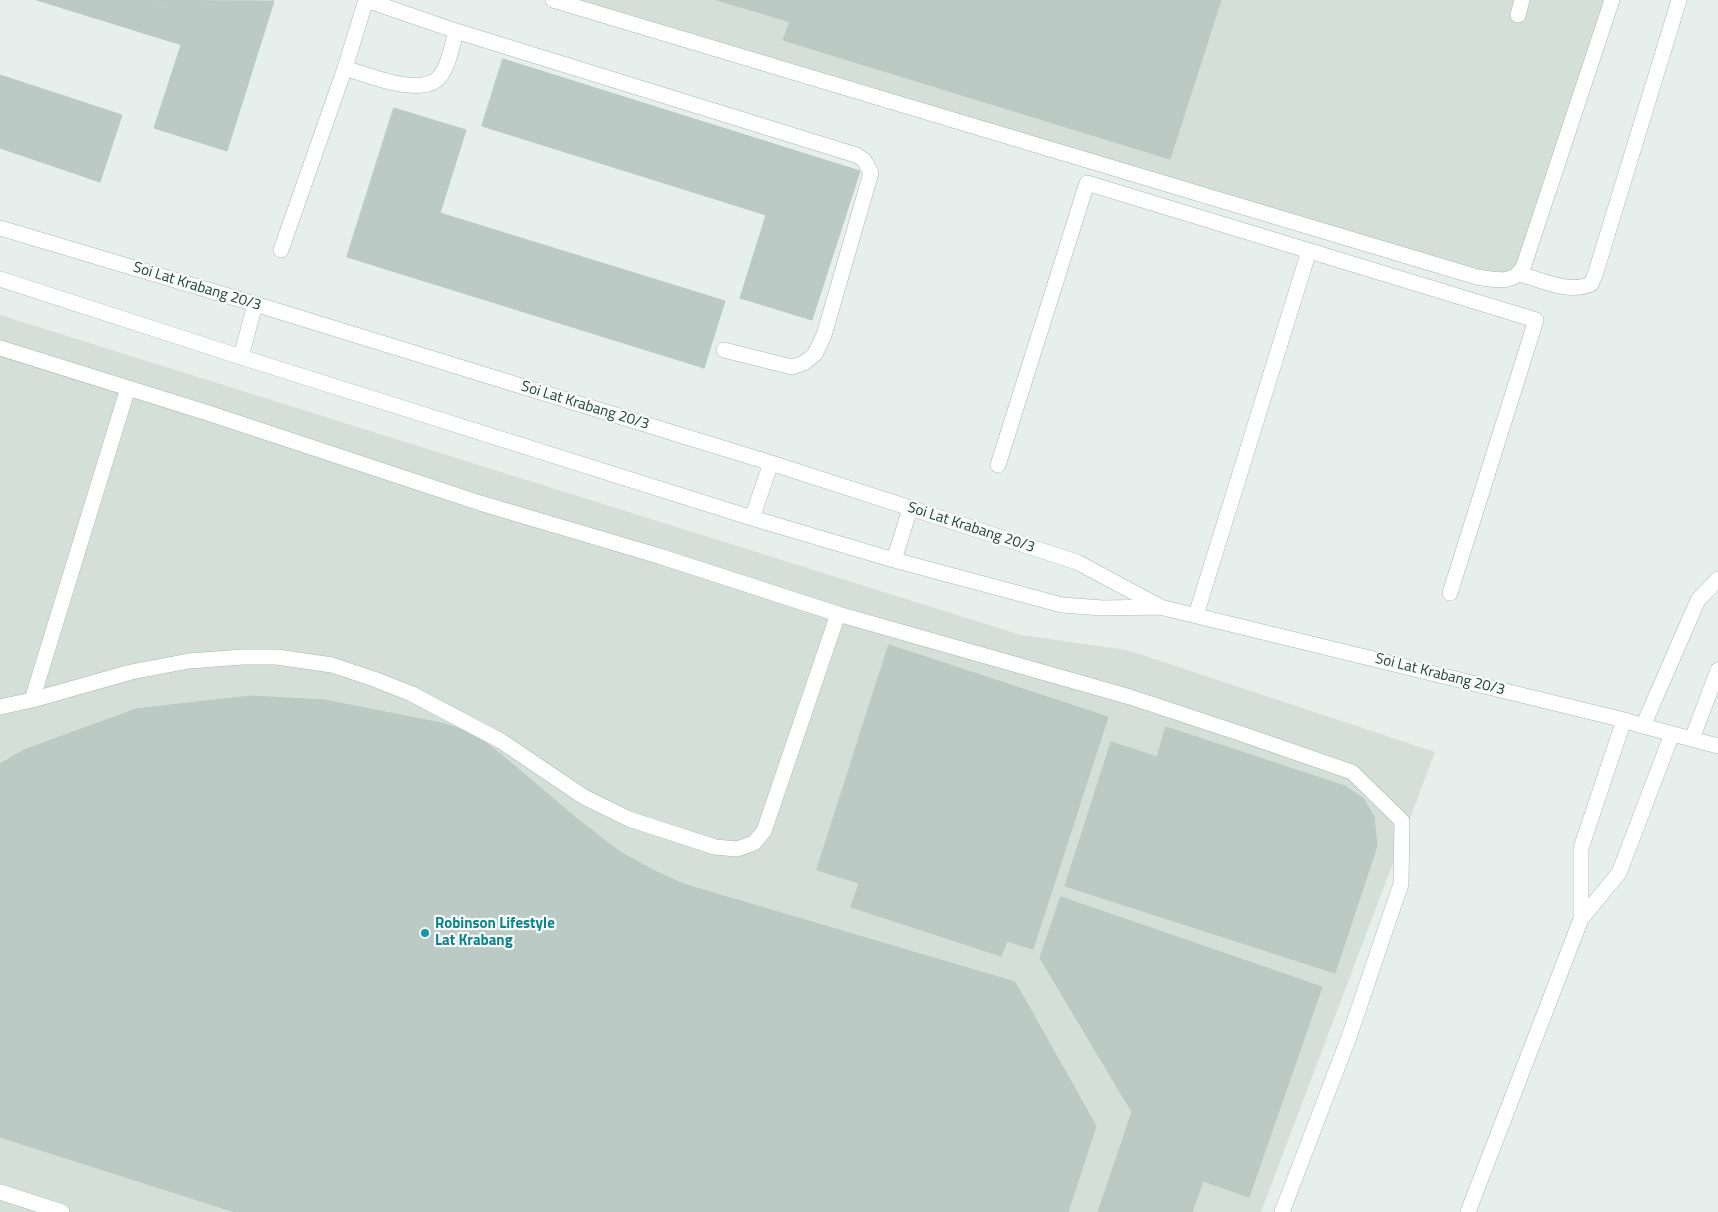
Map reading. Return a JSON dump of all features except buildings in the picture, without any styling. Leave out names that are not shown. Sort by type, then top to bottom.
[{"type":"street","points":[[281,250],[345,68],[366,0],[456,31],[856,155],[864,160],[871,173],[824,335],[815,354],[804,363],[792,366],[724,350]]},
{"type":"street","points":[[553,0],[1477,277],[1500,280],[1513,278],[1520,274],[1531,249],[1612,0]]},
{"type":"street","points":[[1518,15],[1522,0]]},
{"type":"street","points":[[1520,274],[1570,288],[1585,287],[1591,284],[1679,0]]},
{"type":"street","points":[[345,68],[412,86],[429,84],[440,77],[449,60],[456,31]]},
{"type":"street","points":[[998,465],[1087,183],[1536,320],[1450,594]]},
{"type":"street","name":"Soi Lat Krabang 20/3","points":[[0,228],[255,304],[771,463],[1077,562],[1160,607]]},
{"type":"street","points":[[1196,615],[1309,251]]},
{"type":"street","name":"Soi Lat Krabang 20/3","points":[[0,279],[752,518],[894,560],[1062,605],[1103,608],[1160,607],[1196,615],[1624,720],[1718,746]]},
{"type":"street","points":[[241,357],[255,304]]},
{"type":"street","points":[[0,348],[480,503],[659,556],[838,614],[1130,697],[1352,772],[1402,821],[1401,884],[1349,1037],[1282,1212]]},
{"type":"street","points":[[32,700],[128,388]]},
{"type":"street","points":[[752,518],[771,463]]},
{"type":"street","points":[[894,560],[910,509]]},
{"type":"street","points":[[1643,726],[1698,600],[1718,579]]},
{"type":"street","points":[[0,707],[131,672],[189,661],[243,657],[277,657],[332,665],[374,679],[420,698],[501,741],[584,797],[629,819],[715,847],[737,849],[754,843],[764,831],[838,614]]},
{"type":"street","points":[[1692,739],[1718,670]]},
{"type":"street","points":[[1581,919],[1581,848],[1624,720]]},
{"type":"street","points":[[1468,1212],[1581,919],[1618,872],[1672,734]]},
{"type":"street","points":[[0,1192],[62,1212]]},
{"type":"shaded area","points":[[544,0],[1605,0],[1512,286]]},
{"type":"shaded area","points":[[0,315],[1021,635],[1127,650],[1435,752],[1261,1212],[0,1212]]},
{"type":"place","name":"Robinson Lifestyle Lat Krabang","points":[[425,933]]}]
